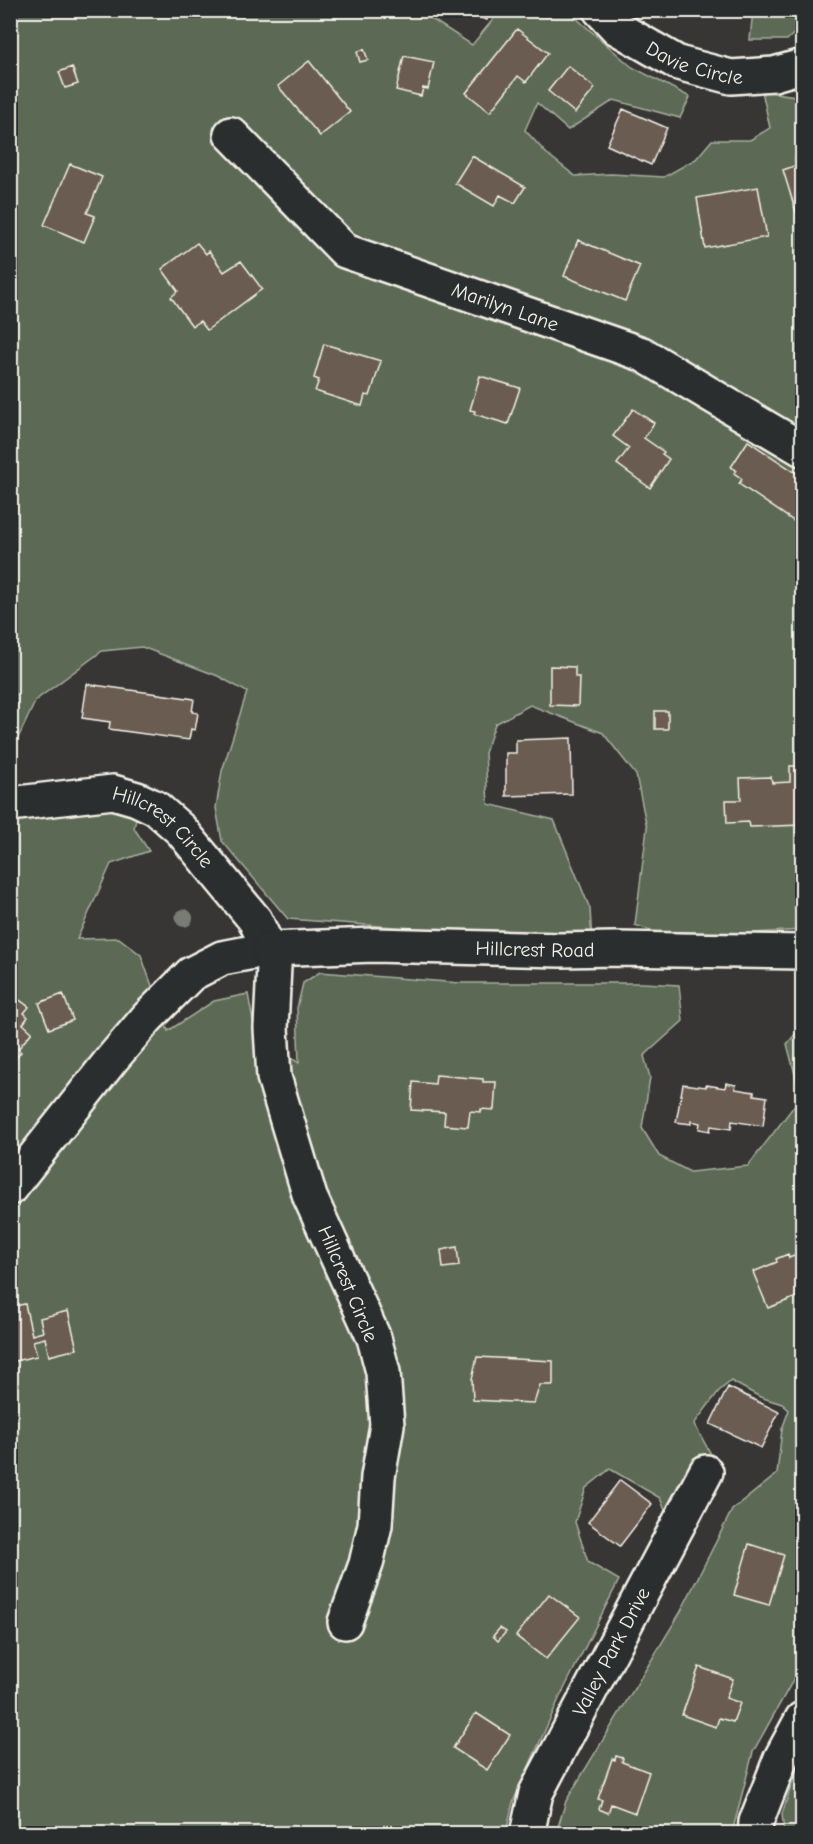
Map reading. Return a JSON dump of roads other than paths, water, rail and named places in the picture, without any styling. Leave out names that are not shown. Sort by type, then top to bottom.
[{"type":"street","name":"Davie Circle","points":[[600,10],[617,28],[678,63],[731,77],[774,74],[802,66]]},
{"type":"street","name":"Marilyn Lane","points":[[231,134],[345,251],[642,354],[802,449]]},
{"type":"street","name":"Hillcrest Circle","points":[[10,804],[113,792],[156,808],[181,830],[255,920],[269,949],[274,966],[271,1028],[274,1077],[310,1197],[374,1338],[383,1372],[387,1425],[378,1477],[375,1525],[366,1564],[345,1622]]},
{"type":"street","name":"Hillcrest Road","points":[[269,949],[374,945],[560,950],[802,952]]},
{"type":"street","points":[[10,1188],[119,1051],[147,1018],[191,974],[222,958],[269,949]]},
{"type":"street","name":"Valley Park Drive","points":[[527,1833],[536,1793],[706,1472]]},
{"type":"street","points":[[755,1833],[756,1822],[782,1758],[802,1719]]}]
